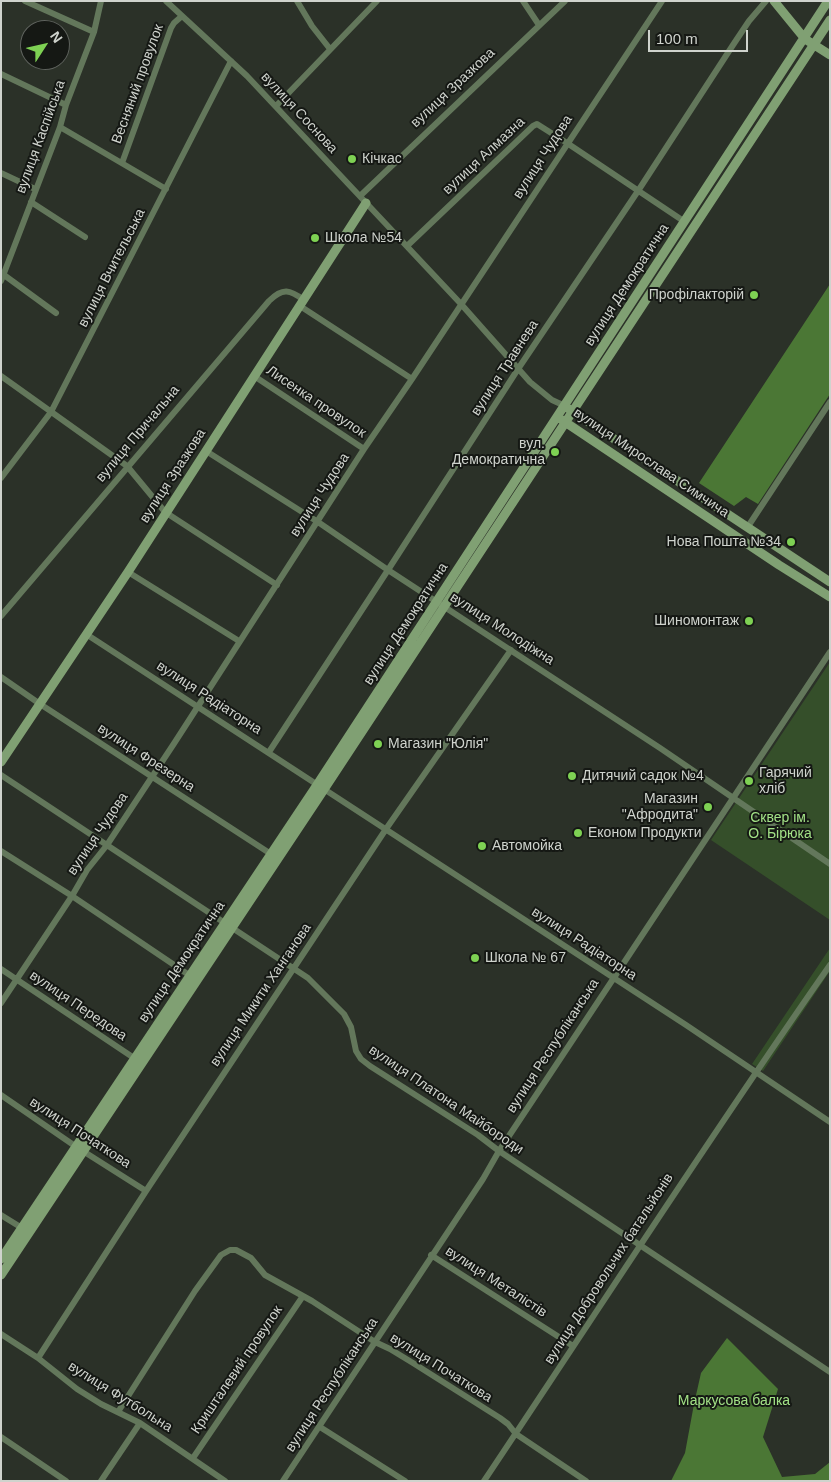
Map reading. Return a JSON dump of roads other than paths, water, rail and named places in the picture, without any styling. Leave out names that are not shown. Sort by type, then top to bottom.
[{"type":"street","points":[[25,1],[94,32]]},
{"type":"street","name":"вулиця Каспійська","points":[[2,278],[60,127],[66,105],[94,32],[102,1]]},
{"type":"street","name":"вулиця Соснова","points":[[166,1],[276,106],[461,304],[518,369],[552,400]]},
{"type":"street","points":[[297,1],[312,26],[330,49]]},
{"type":"street","points":[[523,1],[540,25]]},
{"type":"street","name":"вулиця Зразкова","points":[[1,762],[128,572],[165,512],[302,303],[363,199],[565,1]]},
{"type":"street","name":"вулиця Чудова","points":[[1,1003],[96,858],[107,845],[364,449],[662,1]]},
{"type":"street","name":"вулиця Травнева","points":[[269,752],[518,369],[638,191],[733,44],[766,1]]},
{"type":"street","points":[[774,1],[805,39],[830,55]]},
{"type":"street","name":"вулиця Демократична","points":[[568,409],[685,222],[828,1]]},
{"type":"street","points":[[276,106],[375,2]]},
{"type":"street","name":"Весняний провулок","points":[[122,163],[171,28],[182,16]]},
{"type":"street","name":"вулиця Демократична","points":[[1,1259],[138,1061],[321,786],[561,419],[830,20]]},
{"type":"street","name":"вулиця Вчительська","points":[[1,478],[51,412],[231,61]]},
{"type":"street","points":[[1,74],[66,105]]},
{"type":"street","name":"вулиця Алмазна","points":[[407,246],[534,126],[538,125],[685,222]]},
{"type":"street","name":"Весняний провулок","points":[[60,127],[166,189]]},
{"type":"street","points":[[1,173],[35,189]]},
{"type":"street","points":[[31,202],[85,237]]},
{"type":"street","points":[[2,278],[56,313]]},
{"type":"street","name":"вулиця Причальна","points":[[1,616],[274,296],[285,291],[291,292],[302,303],[412,379]]},
{"type":"street","points":[[1,376],[127,466],[165,512],[277,585]]},
{"type":"street","name":"Лисенка провулок","points":[[254,376],[364,449]]},
{"type":"street","points":[[552,400],[568,409]]},
{"type":"street","points":[[552,400],[561,419]]},
{"type":"street","points":[[747,528],[830,402]]},
{"type":"street","name":"вулиця Мирослава Симчича","points":[[568,409],[830,582]]},
{"type":"street","name":"вулиця Мирослава Симчича","points":[[561,419],[778,565],[830,597]]},
{"type":"street","name":"вулиця Молодіжна","points":[[206,451],[318,522],[734,797],[830,864]]},
{"type":"street","points":[[128,572],[239,642]]},
{"type":"street","name":"вулиця Радіаторна","points":[[86,634],[686,1025],[830,1122]]},
{"type":"street","name":"вулиця Микити Ханганова","points":[[38,1358],[293,968],[511,650]]},
{"type":"street","name":"вулиця Республіканська","points":[[283,1481],[830,652]]},
{"type":"street","name":"вулиця Фрезерна","points":[[1,677],[274,857]]},
{"type":"street","name":"вулиця Платона Майбороди","points":[[1,775],[308,978],[344,1014],[351,1027],[356,1051],[361,1059],[378,1072],[478,1135],[499,1151],[830,1372]]},
{"type":"street","points":[[1,851],[72,896],[193,978]]},
{"type":"street","name":"вулиця Добровольчих батальйонів","points":[[484,1481],[755,1072],[830,965]]},
{"type":"street","name":"вулиця Передова","points":[[1,969],[138,1061]]},
{"type":"street","name":"вулиця Початкова","points":[[1,1095],[146,1191]]},
{"type":"street","name":"вулиця Демократична","points":[[1,1275],[79,1148]]},
{"type":"street","points":[[1,1214],[22,1228]]},
{"type":"street","name":"вулиця Початкова","points":[[118,1412],[195,1291],[221,1256],[230,1250],[236,1250],[251,1258],[265,1275],[330,1312],[375,1342],[390,1349],[500,1418],[516,1434],[586,1481]]},
{"type":"street","name":"вулиця Металістів","points":[[431,1255],[573,1346]]},
{"type":"street","name":"Кришталевий провулок","points":[[193,1458],[302,1296]]},
{"type":"street","name":"вулиця Футбольна","points":[[1,1334],[38,1358],[77,1389],[101,1404],[140,1423],[225,1481]]},
{"type":"street","points":[[101,1481],[140,1423]]},
{"type":"street","points":[[320,1427],[405,1481]]},
{"type":"street","points":[[1,1437],[66,1481]]},
{"type":"place","name":"Кічкас","points":[[352,159]]},
{"type":"place","name":"Школа №54","points":[[315,238]]},
{"type":"place","name":"Профілакторій","points":[[754,295]]},
{"type":"place","name":"вул. Демократична","points":[[555,452]]},
{"type":"place","name":"Нова Пошта №34","points":[[791,542]]},
{"type":"place","name":"Шиномонтаж","points":[[749,621]]},
{"type":"place","name":"Магазин \"Юлія\"","points":[[378,744]]},
{"type":"place","name":"Дитячий садок №4","points":[[572,776]]},
{"type":"place","name":"Гарячий хліб","points":[[749,781]]},
{"type":"place","name":"Магазин \"Афродита\"","points":[[708,807]]},
{"type":"place","name":"Економ Продукти","points":[[578,833]]},
{"type":"place","name":"Автомойка","points":[[482,846]]},
{"type":"place","name":"Школа № 67","points":[[475,958]]},
{"type":"park label","name":"Сквер ім. О. Бірюка","points":[[780,826]]},
{"type":"park label","name":"Маркусова балка","points":[[734,1401]]}]
